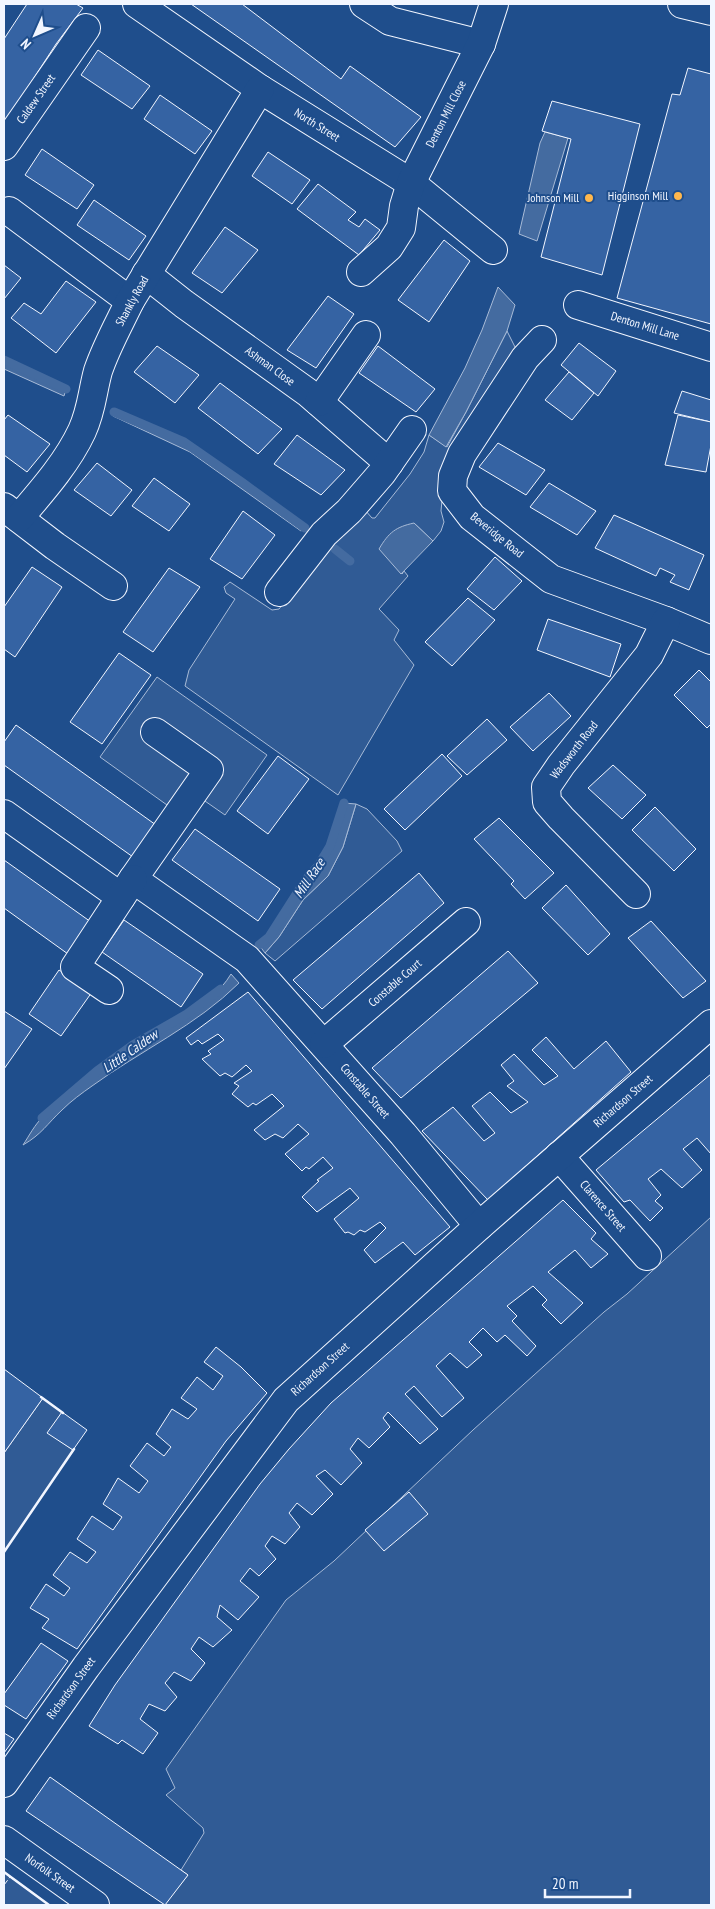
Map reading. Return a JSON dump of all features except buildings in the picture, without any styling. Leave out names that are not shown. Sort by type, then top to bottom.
[{"type":"street","name":"North Street","points":[[137,4],[260,89],[410,183],[493,250]]},
{"type":"street","points":[[364,4],[390,22],[481,44]]},
{"type":"street","name":"Denton Mill Close","points":[[361,272],[389,247],[401,228],[410,183],[481,44],[494,4]]},
{"type":"street","points":[[682,4],[711,11]]},
{"type":"street","name":"Caldew Street","points":[[4,146],[86,28]]},
{"type":"street","name":"Shankly Road","points":[[113,586],[54,546],[11,512],[55,474],[81,433],[91,410],[98,371],[130,301],[260,89]]},
{"type":"street","points":[[10,211],[130,301]]},
{"type":"street","name":"Ashman Close","points":[[146,274],[184,304],[307,392],[389,463]]},
{"type":"street","name":"Denton Mill Lane","points":[[578,305],[711,347]]},
{"type":"street","points":[[319,402],[366,335]]},
{"type":"street","name":"Beveridge Road","points":[[542,340],[525,358],[462,454],[453,476],[452,491],[472,517],[551,579],[666,620],[711,640]]},
{"type":"street","points":[[279,592],[324,534],[364,494],[412,430]]},
{"type":"street","name":"Wadsworth Road","points":[[636,894],[547,802],[546,787],[561,765],[649,655],[666,620]]},
{"type":"street","points":[[109,990],[75,966],[121,889],[209,770],[155,732]]},
{"type":"street","name":"Constable Street","points":[[4,814],[121,889],[247,959],[403,1134],[479,1226]]},
{"type":"street","name":"Constable Court","points":[[324,1044],[466,922]]},
{"type":"street","name":"Richardson Street","points":[[4,1783],[86,1667],[286,1400],[479,1226],[711,1024]]},
{"type":"street","name":"Clarence Street","points":[[559,1156],[647,1256]]},
{"type":"street","name":"Norfolk Street","points":[[4,1840],[95,1905]]},
{"type":"shaded area","points":[[507,331],[519,355],[442,500],[441,511],[444,522],[441,531],[433,541],[414,523],[402,574],[404,571],[408,576],[379,609],[399,630],[394,640],[414,665],[338,795],[185,686],[189,670],[235,599],[226,593],[224,587],[230,582],[272,610],[279,609],[308,574],[319,551],[365,510],[372,518],[375,518],[410,474],[424,452],[429,435],[447,447]]},
{"type":"shaded area","points":[[157,677],[267,755],[225,815],[182,785],[167,805],[100,757]]},
{"type":"shaded area","points":[[356,804],[367,809],[397,841],[402,851],[275,961],[265,953],[279,937],[303,900],[328,876],[343,847]]},
{"type":"shaded area","points":[[711,1217],[711,1905],[164,1905],[188,1875],[181,1870],[204,1833],[203,1828],[166,1795],[175,1788],[166,1769],[286,1600],[334,1561],[473,1430]]},
{"type":"shaded area","points":[[43,1398],[62,1412],[48,1433],[73,1450],[4,1552],[4,1453]]},
{"type":"shaded area","points":[[4,1872],[10,1877],[49,1905],[4,1905]]},
{"type":"water","points":[[545,132],[568,138],[537,241],[519,234],[540,143]]},
{"type":"water","points":[[498,287],[515,305],[507,331],[446,447],[429,435],[465,368]]},
{"type":"water","points":[[4,360],[66,389],[64,396],[4,369]]},
{"type":"water","points":[[114,412],[184,442],[305,528],[301,531],[190,452],[113,416]]},
{"type":"water","points":[[414,523],[433,541],[401,574],[379,549],[393,531]]},
{"type":"water","points":[[344,803],[356,804],[343,847],[328,876],[303,900],[279,937],[265,953],[259,945],[269,937],[306,879],[318,866],[330,846]]},
{"type":"water","points":[[231,974],[239,983],[223,998],[187,1025],[84,1091],[65,1107],[40,1133],[23,1145],[40,1120],[98,1070],[133,1045],[187,1015],[211,997]]},
{"type":"waterway","points":[[4,360],[66,389]]},
{"type":"waterway","points":[[114,412],[184,442],[305,528]]},
{"type":"waterway","points":[[335,549],[350,561]]},
{"type":"waterway","name":"Mill Race","points":[[259,945],[269,937],[306,879],[318,866],[330,846],[344,803]]},
{"type":"waterway","name":"Little Caldew","points":[[42,1118],[97,1071],[133,1045],[187,1014],[221,989]]},
{"type":"fence","points":[[4,1885],[10,1877]]},
{"type":"wall","points":[[41,1397],[63,1413]]},
{"type":"wall","points":[[4,1552],[74,1449]]},
{"type":"wall","points":[[4,1872],[49,1905]]},
{"type":"place","name":"Higginson Mill","points":[[678,196]]},
{"type":"place","name":"Johnson Mill","points":[[589,198]]}]
